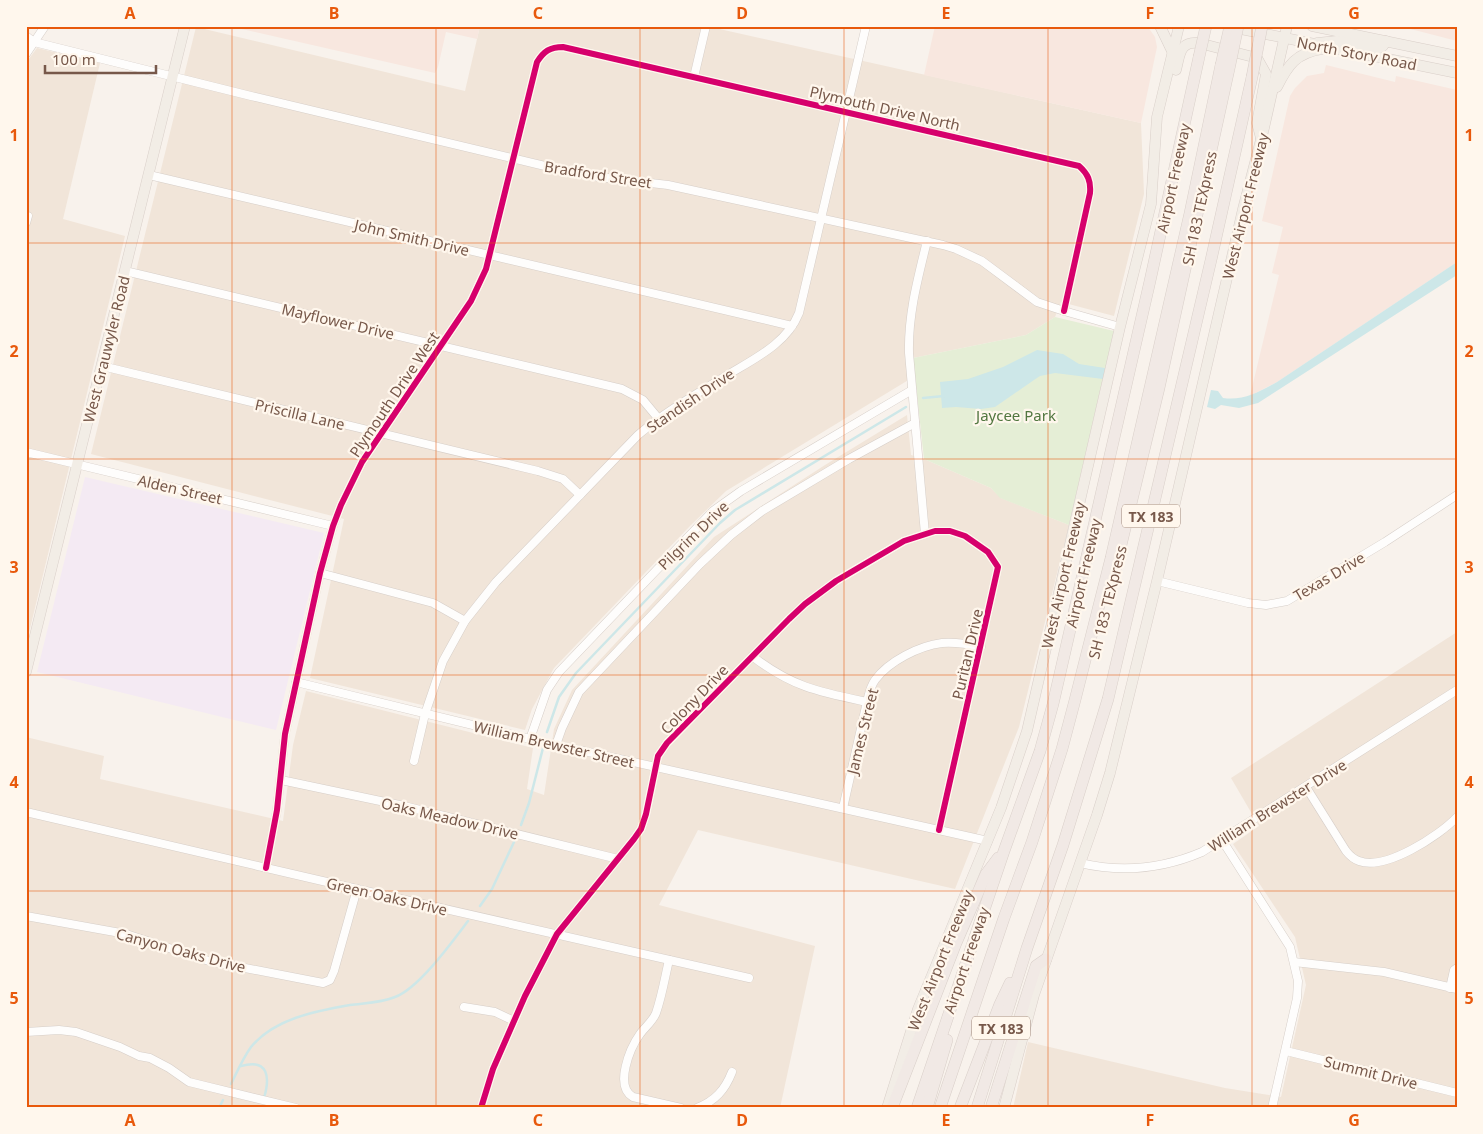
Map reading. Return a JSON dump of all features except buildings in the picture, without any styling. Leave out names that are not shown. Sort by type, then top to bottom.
[{"type":"highway","name":"Airport Freeway","points":[[917,1108],[1040,751],[1053,704],[1150,281],[1206,26]]},
{"type":"highway","name":"SH 183 TEXpress","points":[[948,1108],[973,1028],[1058,782],[1119,557],[1156,397],[1225,67],[1228,26]]},
{"type":"highway","name":"SH 183 TEXpress","points":[[940,1108],[1004,918],[1032,842],[1062,749],[1113,548],[1225,67],[1238,26]]},
{"type":"highway","name":"TX 183","points":[[977,1108],[1027,948],[1063,845],[1108,698],[1212,260],[1262,26]]},
{"type":"highway","points":[[892,1108],[956,943],[986,874],[1004,851]]},
{"type":"highway","points":[[960,1108],[1000,1004],[1027,948]]},
{"type":"highway","points":[[991,1108],[1036,966],[1046,959]]},
{"type":"highway","points":[[927,1108],[955,1018],[959,983]]},
{"type":"main road","name":"West Grauwyler Road","points":[[26,672],[185,26]]},
{"type":"main road","points":[[1160,26],[1173,53]]},
{"type":"main road","name":"West Airport Freeway","points":[[887,1108],[925,992],[988,841],[1016,769],[1027,731],[1120,327],[1151,204],[1157,117],[1179,26]]},
{"type":"main road","name":"North Story Road","points":[[1228,26],[1457,73]]},
{"type":"main road","name":"West Airport Freeway","points":[[1004,1108],[1022,1034],[1110,773],[1157,581],[1242,209],[1261,139],[1287,26]]},
{"type":"main road","name":"North Story Road","points":[[1318,27],[1457,56]]},
{"type":"main road","points":[[1311,44],[1337,41],[1378,48],[1383,46],[1386,41]]},
{"type":"main road","points":[[1157,128],[1163,117],[1181,50],[1191,42],[1199,42],[1257,58],[1262,64],[1266,74],[1257,122],[1261,139]]},
{"type":"main road","points":[[1270,99],[1288,66],[1300,55],[1328,48]]},
{"type":"street","points":[[26,54],[45,26]]},
{"type":"street","points":[[694,77],[706,26]]},
{"type":"street","name":"Standish Drive","points":[[414,761],[425,714],[443,660],[465,621],[496,582],[638,435],[658,418],[772,347],[792,326],[798,313],[822,218],[866,26]]},
{"type":"street","points":[[26,36],[34,42]]},
{"type":"street","name":"Bradford Street","points":[[34,42],[512,158],[599,177],[668,185],[927,241],[970,255],[1000,274],[1037,302],[1120,327]]},
{"type":"street","name":"Plymouth Drive North","points":[[540,58],[548,49],[563,47],[1079,166],[1085,171],[1091,181],[1090,193],[1064,311]]},
{"type":"street","name":"Plymouth Drive West","points":[[266,868],[281,780],[284,743],[320,573],[333,526],[353,478],[362,462],[476,293],[489,256],[512,158],[537,62],[540,58]]},
{"type":"street","name":"John Smith Drive","points":[[148,174],[792,326]]},
{"type":"street","points":[[925,534],[909,353],[909,325],[927,241]]},
{"type":"street","name":"Mayflower Drive","points":[[125,271],[622,388],[643,400],[658,418]]},
{"type":"street","name":"Priscilla Lane","points":[[102,366],[556,476],[570,484],[580,495]]},
{"type":"street","name":"Pilgrim Drive","points":[[530,739],[547,690],[559,672],[713,512],[741,490],[912,390]]},
{"type":"street","name":"Pilgrim Drive","points":[[556,745],[579,692],[700,564],[731,535],[762,511],[915,422]]},
{"type":"street","name":"Alden Street","points":[[26,452],[333,526]]},
{"type":"street","name":"Texas Drive","points":[[1157,581],[1248,603],[1266,605],[1287,601],[1385,542],[1457,495]]},
{"type":"street","name":"Puritan Drive","points":[[925,534],[935,531],[950,531],[965,536],[988,552],[998,568],[939,830]]},
{"type":"street","name":"Colony Drive","points":[[481,1108],[493,1069],[514,1020],[557,934],[641,829],[658,756],[667,743],[789,618],[818,594],[836,581],[904,541],[925,534]]},
{"type":"street","points":[[320,573],[433,602],[465,621]]},
{"type":"street","name":"James Street","points":[[843,808],[866,702],[878,676],[911,653],[942,643],[981,647]]},
{"type":"street","points":[[752,656],[774,672],[797,684],[817,691],[866,702]]},
{"type":"street","name":"William Brewster Street","points":[[296,682],[556,745],[988,841]]},
{"type":"street","name":"William Brewster Drive","points":[[1080,863],[1105,867],[1145,868],[1186,859],[1202,852],[1457,690]]},
{"type":"street","name":"Oaks Meadow Drive","points":[[281,780],[404,806],[618,859]]},
{"type":"street","points":[[1306,787],[1346,851],[1360,862],[1372,863],[1397,857],[1436,834],[1457,817]]},
{"type":"street","name":"Green Oaks Drive","points":[[26,812],[749,978]]},
{"type":"street","points":[[1222,840],[1286,938],[1298,981],[1297,998],[1272,1108]]},
{"type":"street","name":"Canyon Oaks Drive","points":[[26,916],[126,934],[209,960],[323,983],[333,976],[356,889]]},
{"type":"street","points":[[669,960],[656,1012],[652,1021],[638,1036],[631,1050],[624,1086],[626,1092],[633,1097],[680,1108]]},
{"type":"street","points":[[1294,962],[1384,972],[1453,988],[1454,970],[1457,968]]},
{"type":"street","points":[[464,1007],[495,1012],[514,1020]]},
{"type":"street","points":[[26,1032],[59,1030],[76,1032],[120,1047],[139,1056],[150,1058],[189,1082],[296,1108]]},
{"type":"street","name":"Summit Drive","points":[[1286,1051],[1457,1093]]},
{"type":"street","points":[[697,1108],[719,1095],[732,1072]]},
{"type":"shaded area","points":[[229,26],[480,26],[477,39],[446,32],[435,73]]},
{"type":"shaded area","points":[[480,26],[706,26],[1141,123],[1144,194],[1114,316],[1061,302],[1055,317],[1026,335],[913,358],[915,376],[726,491],[554,668],[532,709],[525,730],[310,678],[344,519],[91,454],[196,27],[465,91]]},
{"type":"shaded area","points":[[935,26],[1148,27],[1155,37],[1157,47],[1141,123],[924,75]]},
{"type":"shaded area","points":[[1399,26],[1457,26],[1457,41]]},
{"type":"shaded area","points":[[37,48],[100,63],[63,219],[125,236],[26,645],[26,63]]},
{"type":"shaded area","points":[[1326,65],[1395,82],[1396,76],[1457,90],[1457,262],[1277,382],[1250,396],[1279,275],[1272,273],[1283,227],[1262,221],[1290,96],[1307,76],[1324,73]]},
{"type":"shaded area","points":[[907,415],[911,455],[991,488],[1001,498],[1069,525],[1019,727],[955,889],[698,830],[659,905],[815,946],[780,1108],[26,1108],[26,737],[104,756],[100,779],[283,821],[293,745],[306,691],[533,748],[527,789],[544,795],[554,729],[572,690],[714,537],[825,465]]},
{"type":"shaded area","points":[[85,477],[324,533],[276,730],[37,672]]},
{"type":"shaded area","points":[[1457,632],[1457,1108],[1013,1108],[1028,1042],[1225,1088],[1281,1097],[1306,985],[1295,937],[1233,844],[1259,826],[1231,778]]},
{"type":"green space","name":"Jaycee Park","points":[[1055,317],[1114,331],[1069,525],[1000,498],[991,488],[924,459],[913,358],[1026,335]]},
{"type":"water","points":[[1457,262],[1457,275],[1258,403],[1239,408],[1221,405],[1215,409],[1207,407],[1211,390],[1218,391],[1223,398],[1230,399],[1244,397],[1277,382]]},
{"type":"water","points":[[1037,350],[1063,354],[1079,364],[1105,368],[1103,379],[1055,373],[1040,376],[995,407],[981,409],[942,408],[940,382],[968,379],[1003,367]]},
{"type":"waterway","points":[[923,398],[944,396]]},
{"type":"waterway","points":[[547,732],[559,697],[576,673],[720,523],[735,510],[906,407]]},
{"type":"waterway","points":[[521,825],[529,803],[543,748]]},
{"type":"waterway","points":[[480,906],[492,889],[514,842]]},
{"type":"waterway","points":[[231,1084],[251,1047],[271,1029],[296,1018],[323,1010],[395,997],[424,975],[468,921]]},
{"type":"waterway","points":[[241,1066],[250,1064],[262,1067],[267,1077],[264,1098]]},
{"type":"waterway","points":[[219,1108],[223,1100]]},
{"type":"cycle path","points":[[266,868],[277,810],[285,734],[320,573],[333,526],[362,462],[471,301],[486,269],[537,62],[548,50],[563,47],[1079,166],[1088,178],[1090,193],[1064,311]]},
{"type":"cycle path","points":[[481,1108],[493,1069],[525,996],[557,934],[641,829],[658,756],[667,743],[805,604],[836,581],[904,541],[935,531],[950,531],[965,536],[988,552],[998,567],[939,830]]}]
